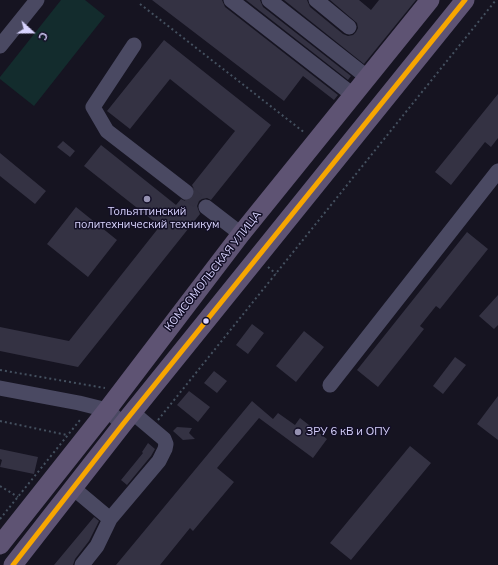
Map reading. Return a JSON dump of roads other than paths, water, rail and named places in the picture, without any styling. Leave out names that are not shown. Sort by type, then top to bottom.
[{"type":"main road","name":"КОМСОМОЛЬСКАЯ УЛИЦА","points":[[0,545],[99,408],[430,0]]},
{"type":"main road","points":[[13,565],[127,418],[465,0]]},
{"type":"street","points":[[0,46],[37,0]]},
{"type":"street","points":[[231,0],[352,95]]},
{"type":"street","points":[[269,0],[367,77]]},
{"type":"street","points":[[316,0],[349,27]]},
{"type":"street","points":[[134,45],[93,107],[107,131],[186,192]]},
{"type":"street","points":[[330,385],[498,171]]},
{"type":"street","points":[[206,207],[241,234]]},
{"type":"street","points":[[0,388],[99,408],[127,418],[151,429],[164,439],[166,444],[165,449],[159,461],[110,519],[97,546],[82,565]]},
{"type":"street","points":[[73,488],[110,519]]},
{"type":"tunnel","points":[[186,192],[206,207]]},
{"type":"place","name":"Тольяттинский политехнический техникум","points":[[147,199]]},
{"type":"place","name":"ЗРУ 6 кВ и ОПУ","points":[[298,432]]}]
